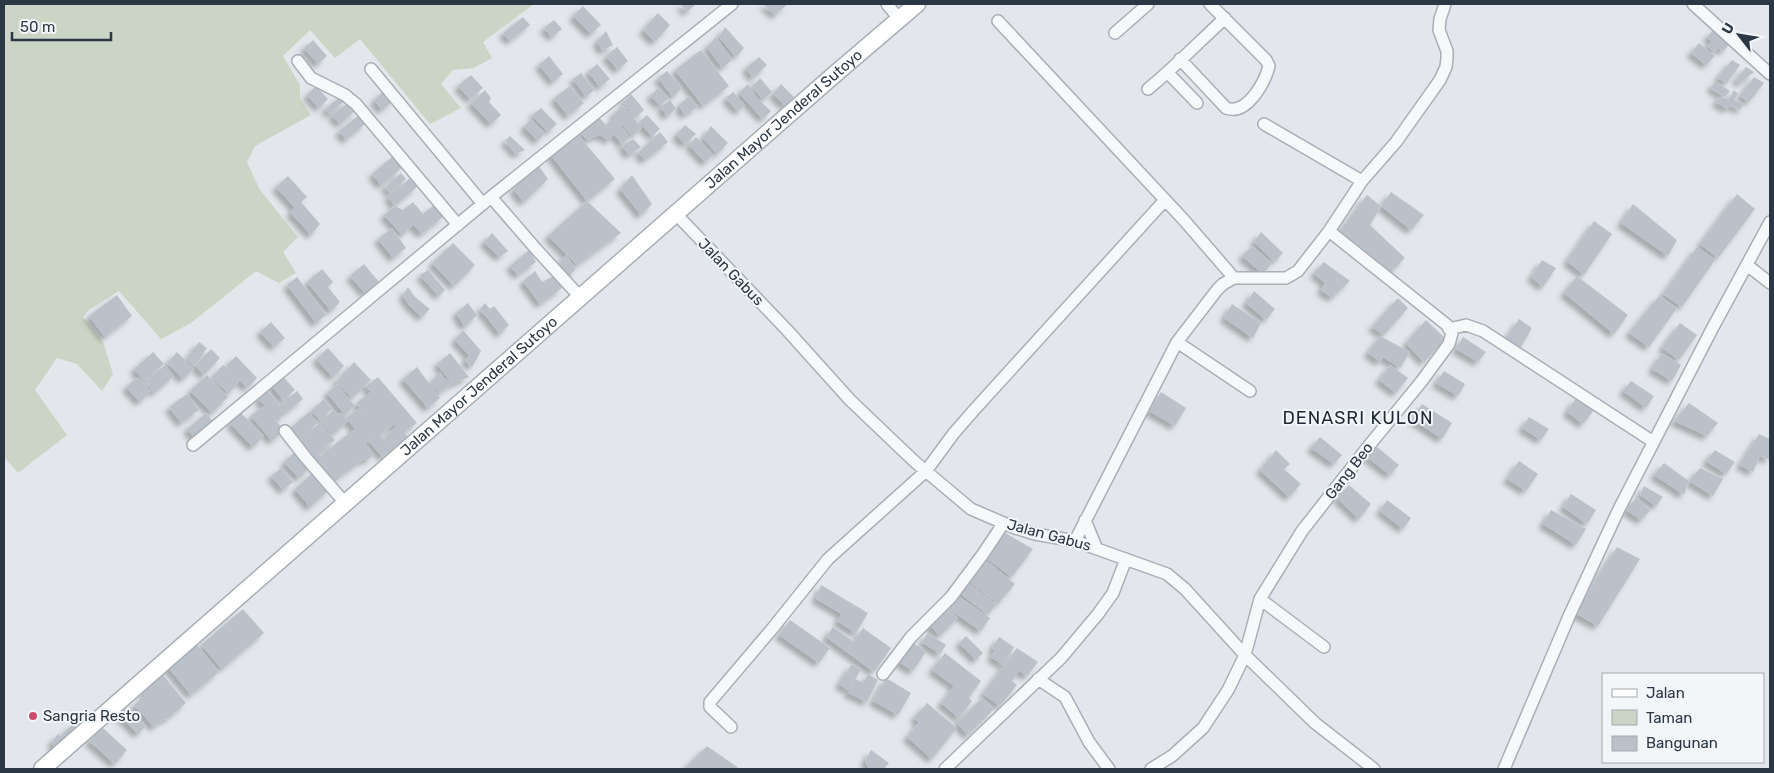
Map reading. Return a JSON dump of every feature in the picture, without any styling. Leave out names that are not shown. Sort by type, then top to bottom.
[{"type":"main road","name":"Jalan Mayor Jenderal Sutoyo","points":[[42,769],[917,4]]},
{"type":"street","points":[[193,445],[458,224],[732,4]]},
{"type":"street","points":[[887,4],[895,24]]},
{"type":"street","points":[[1115,32],[1148,4]]},
{"type":"street","points":[[1180,59],[1226,108],[1231,110],[1237,109],[1251,100],[1266,79],[1269,66],[1266,60],[1210,4]]},
{"type":"street","points":[[1075,541],[1177,342],[1217,290],[1234,278],[1286,278],[1298,271],[1329,231],[1362,181],[1396,142],[1440,80],[1446,67],[1447,58],[1447,51],[1439,30],[1445,4]]},
{"type":"street","points":[[1693,4],[1770,74]]},
{"type":"street","points":[[1148,89],[1168,73],[1180,59],[1225,18]]},
{"type":"street","points":[[998,21],[1165,200],[1234,278]]},
{"type":"street","points":[[298,61],[311,78],[345,95],[356,104],[458,224]]},
{"type":"street","points":[[371,69],[487,201],[536,249],[581,298]]},
{"type":"street","points":[[1168,73],[1193,107],[1209,90]]},
{"type":"street","points":[[1264,124],[1362,181]]},
{"type":"street","points":[[731,727],[710,707],[710,702],[828,559],[954,433],[1165,200]]},
{"type":"street","name":"Jalan Gabus","points":[[676,214],[787,330],[850,400],[921,467],[971,509],[1003,524],[1035,534],[1096,547],[1167,574],[1185,588],[1245,655],[1315,723],[1374,769]]},
{"type":"street","points":[[1504,769],[1570,614],[1652,441],[1770,224]]},
{"type":"street","points":[[1329,231],[1449,329],[1466,325],[1483,331],[1652,441]]},
{"type":"street","points":[[1747,265],[1770,283]]},
{"type":"street","name":"Gang Beo","points":[[1151,769],[1172,756],[1203,728],[1228,690],[1245,655],[1260,599],[1302,531],[1422,382],[1449,344],[1452,334],[1449,329]]},
{"type":"street","points":[[1177,342],[1250,391]]},
{"type":"street","points":[[285,431],[346,504]]},
{"type":"street","points":[[1085,520],[1096,547]]},
{"type":"street","points":[[883,674],[911,637],[951,597],[1003,524]]},
{"type":"street","points":[[945,769],[1061,658],[1106,605],[1113,593],[1126,559]]},
{"type":"street","points":[[1260,599],[1324,647]]},
{"type":"street","points":[[1038,679],[1065,697],[1089,742],[1109,769]]},
{"type":"green space","points":[[4,4],[534,4],[483,42],[492,58],[474,68],[453,70],[441,84],[461,108],[430,124],[360,39],[335,58],[310,30],[283,56],[300,85],[300,99],[311,115],[255,146],[247,162],[260,190],[298,237],[283,252],[296,273],[279,283],[256,271],[191,323],[161,339],[119,291],[89,310],[83,317],[103,342],[113,374],[102,391],[77,364],[57,358],[35,390],[67,435],[18,473],[4,457]]},
{"type":"building","points":[[680,4],[696,4],[687,12]]},
{"type":"building","points":[[763,4],[788,4],[775,15]]},
{"type":"building","points":[[583,6],[601,25],[591,34],[573,16]]},
{"type":"building","points":[[658,13],[670,25],[655,42],[643,30]]},
{"type":"building","points":[[523,17],[530,25],[510,41],[503,33]]},
{"type":"building","points":[[554,20],[562,29],[552,37],[544,28]]},
{"type":"building","points":[[725,27],[744,48],[736,57],[719,37]]},
{"type":"building","points":[[1713,30],[1729,44],[1724,51],[1719,48],[1714,52],[1707,46],[1712,41],[1707,37]]},
{"type":"building","points":[[606,31],[613,45],[602,51],[597,41]]},
{"type":"building","points":[[716,37],[732,60],[722,68],[707,47]]},
{"type":"building","points":[[313,40],[327,56],[318,64],[304,48]]},
{"type":"building","points":[[1699,43],[1715,56],[1706,65],[1691,53]]},
{"type":"building","points":[[617,47],[628,61],[618,70],[606,56]]},
{"type":"building","points":[[701,50],[729,86],[703,106],[675,70]]},
{"type":"building","points":[[549,56],[563,74],[553,82],[539,65]]},
{"type":"building","points":[[759,57],[767,65],[753,78],[746,68]]},
{"type":"building","points":[[1732,60],[1740,65],[1727,83],[1717,78]]},
{"type":"building","points":[[597,64],[610,79],[600,87],[588,72]]},
{"type":"building","points":[[1746,67],[1754,72],[1740,83],[1736,80]]},
{"type":"building","points":[[667,71],[682,88],[673,97],[658,78]]},
{"type":"building","points":[[581,73],[594,90],[586,97],[573,79]]},
{"type":"building","points":[[471,75],[483,88],[470,99],[458,86]]},
{"type":"building","points":[[1754,77],[1764,83],[1749,102],[1740,96]]},
{"type":"building","points":[[760,78],[772,92],[763,100],[752,87]]},
{"type":"building","points":[[1715,81],[1730,91],[1725,97],[1711,88]]},
{"type":"building","points":[[748,84],[758,99],[771,111],[763,119],[739,93]]},
{"type":"building","points":[[781,84],[794,97],[785,106],[773,94]]},
{"type":"building","points":[[316,86],[328,99],[319,108],[307,95]]},
{"type":"building","points":[[570,86],[584,103],[568,116],[554,98]]},
{"type":"building","points":[[658,88],[669,98],[660,105],[650,96]]},
{"type":"building","points":[[385,90],[394,100],[382,110],[374,100]]},
{"type":"building","points":[[485,90],[491,98],[489,102],[501,115],[491,124],[471,103]]},
{"type":"building","points":[[1734,90],[1738,94],[1734,100],[1744,104],[1740,110],[1731,105],[1727,109],[1716,102],[1719,97],[1729,99]]},
{"type":"building","points":[[733,92],[745,106],[738,111],[726,98]]},
{"type":"building","points":[[631,94],[644,110],[635,118],[623,102]]},
{"type":"building","points":[[341,96],[345,100],[330,114],[325,109]]},
{"type":"building","points":[[689,96],[698,107],[684,115],[679,105]]},
{"type":"building","points":[[670,100],[676,109],[667,116],[661,107]]},
{"type":"building","points":[[349,102],[356,110],[340,124],[332,115]]},
{"type":"building","points":[[623,105],[642,128],[632,136],[613,115]]},
{"type":"building","points":[[541,108],[557,124],[548,132],[532,115]]},
{"type":"building","points":[[359,115],[366,123],[346,140],[339,131]]},
{"type":"building","points":[[647,115],[660,129],[652,136],[639,122]]},
{"type":"building","points":[[599,117],[614,135],[609,140],[599,135],[587,140],[580,132]]},
{"type":"building","points":[[615,118],[630,137],[622,144],[606,124]]},
{"type":"building","points":[[531,119],[545,133],[538,141],[524,127]]},
{"type":"building","points":[[685,125],[696,134],[685,144],[676,135]]},
{"type":"building","points":[[711,126],[728,143],[717,154],[703,138]]},
{"type":"building","points":[[576,132],[615,179],[587,201],[550,154]]},
{"type":"building","points":[[660,132],[668,142],[645,160],[638,153]]},
{"type":"building","points":[[510,136],[525,150],[516,154],[505,141]]},
{"type":"building","points":[[696,137],[714,155],[705,162],[689,145]]},
{"type":"building","points":[[633,139],[641,147],[629,155],[622,146]]},
{"type":"building","points":[[392,157],[402,168],[381,185],[372,174]]},
{"type":"building","points":[[537,163],[548,179],[524,202],[513,189],[527,176],[525,173]]},
{"type":"building","points":[[401,173],[406,179],[390,193],[385,187]]},
{"type":"building","points":[[632,175],[652,204],[641,215],[620,189]]},
{"type":"building","points":[[288,176],[307,197],[301,202],[320,224],[311,235],[290,212],[295,208],[276,187]]},
{"type":"building","points":[[410,178],[417,187],[395,206],[388,197]]},
{"type":"building","points":[[1391,192],[1424,215],[1411,230],[1381,206]]},
{"type":"building","points":[[1737,194],[1755,209],[1718,258],[1700,244]]},
{"type":"building","points":[[1367,195],[1381,206],[1370,225],[1405,258],[1389,274],[1338,233]]},
{"type":"building","points":[[587,201],[621,233],[577,265],[548,236]]},
{"type":"building","points":[[413,202],[423,214],[434,205],[444,216],[422,234],[413,225],[402,235],[384,215],[395,206],[403,210]]},
{"type":"building","points":[[1633,204],[1677,240],[1668,256],[1621,223]]},
{"type":"building","points":[[1594,221],[1612,234],[1584,275],[1567,261]]},
{"type":"building","points":[[392,228],[406,248],[393,258],[378,239]]},
{"type":"building","points":[[1261,232],[1283,253],[1274,262],[1254,242]]},
{"type":"building","points":[[492,233],[508,251],[499,257],[484,242]]},
{"type":"building","points":[[453,243],[475,265],[454,286],[432,263]]},
{"type":"building","points":[[1252,246],[1272,263],[1263,274],[1242,256]]},
{"type":"building","points":[[1697,247],[1715,260],[1682,307],[1663,294]]},
{"type":"building","points":[[529,250],[536,262],[518,275],[510,266]]},
{"type":"building","points":[[566,255],[576,269],[566,279],[555,267]]},
{"type":"building","points":[[1542,260],[1556,268],[1543,287],[1531,277]]},
{"type":"building","points":[[1324,262],[1350,281],[1332,298],[1321,290],[1325,283],[1314,273]]},
{"type":"building","points":[[364,264],[379,282],[365,293],[350,276]]},
{"type":"building","points":[[322,269],[333,282],[328,287],[340,302],[331,311],[307,282]]},
{"type":"building","points":[[428,270],[445,290],[439,296],[420,275]]},
{"type":"building","points":[[535,271],[542,282],[554,276],[562,288],[540,304],[523,281]]},
{"type":"building","points":[[1577,276],[1628,315],[1614,334],[1564,293]]},
{"type":"building","points":[[297,277],[326,315],[316,323],[287,285]]},
{"type":"building","points":[[408,287],[415,297],[430,309],[422,317],[409,305],[403,295]]},
{"type":"building","points":[[1254,291],[1275,309],[1266,320],[1246,303]]},
{"type":"building","points":[[117,295],[132,316],[105,337],[89,316]]},
{"type":"building","points":[[1659,296],[1677,308],[1649,347],[1629,333]]},
{"type":"building","points":[[1398,298],[1408,308],[1384,335],[1372,327]]},
{"type":"building","points":[[468,303],[477,315],[465,327],[456,313]]},
{"type":"building","points":[[485,303],[490,309],[494,306],[509,325],[500,334],[480,309]]},
{"type":"building","points":[[1232,304],[1261,323],[1253,338],[1224,318]]},
{"type":"building","points":[[1519,319],[1532,328],[1519,350],[1505,341]]},
{"type":"building","points":[[1426,320],[1446,339],[1424,362],[1406,343]]},
{"type":"building","points":[[271,322],[285,338],[274,347],[260,332]]},
{"type":"building","points":[[1680,323],[1697,335],[1679,360],[1662,348]]},
{"type":"building","points":[[463,330],[481,351],[472,367],[465,361],[469,355],[455,340]]},
{"type":"building","points":[[1380,336],[1410,352],[1400,368],[1383,357],[1380,362],[1368,353]]},
{"type":"building","points":[[1463,337],[1486,352],[1478,362],[1456,349]]},
{"type":"building","points":[[199,342],[207,348],[194,366],[186,359]]},
{"type":"building","points":[[328,348],[344,366],[333,377],[316,359]]},
{"type":"building","points":[[211,349],[220,358],[204,375],[195,366]]},
{"type":"building","points":[[153,352],[164,364],[144,381],[134,369]]},
{"type":"building","points":[[177,352],[194,369],[183,379],[167,363]]},
{"type":"building","points":[[450,353],[469,377],[452,384],[437,364]]},
{"type":"building","points":[[1662,353],[1681,365],[1672,381],[1652,369]]},
{"type":"building","points":[[236,356],[257,378],[247,388],[240,380],[229,393],[211,378],[223,365],[239,379],[226,366]]},
{"type":"building","points":[[354,362],[371,380],[352,398],[336,382]]},
{"type":"building","points":[[165,365],[174,376],[154,393],[145,382]]},
{"type":"building","points":[[1390,365],[1408,378],[1396,393],[1379,380]]},
{"type":"building","points":[[417,367],[440,398],[428,408],[403,379]]},
{"type":"building","points":[[1444,371],[1465,384],[1458,396],[1436,383]]},
{"type":"building","points":[[440,372],[452,384],[439,393],[430,383]]},
{"type":"building","points":[[207,375],[228,397],[212,413],[190,391]]},
{"type":"building","points":[[283,376],[295,390],[283,400],[271,385]]},
{"type":"building","points":[[138,377],[151,391],[140,402],[126,387]]},
{"type":"building","points":[[378,377],[417,423],[404,433],[409,437],[394,450],[384,438],[396,426],[395,424],[380,435],[392,449],[383,457],[369,442],[377,434],[366,443],[346,418],[359,408],[371,423],[356,403],[371,392],[366,386]]},
{"type":"building","points":[[1631,381],[1654,396],[1646,408],[1623,391]]},
{"type":"building","points":[[337,384],[355,406],[345,415],[327,393]]},
{"type":"building","points":[[267,390],[286,413],[277,421],[258,398]]},
{"type":"building","points":[[297,391],[303,399],[287,412],[281,404]]},
{"type":"building","points":[[1161,392],[1186,408],[1175,426],[1149,411]]},
{"type":"building","points":[[187,394],[199,410],[181,423],[169,407]]},
{"type":"building","points":[[1576,398],[1594,410],[1583,424],[1567,412]]},
{"type":"building","points":[[324,399],[332,409],[320,420],[311,411]]},
{"type":"building","points":[[1689,403],[1718,423],[1707,436],[1674,421]]},
{"type":"building","points":[[1422,404],[1452,423],[1442,439],[1412,419]]},
{"type":"building","points":[[263,406],[284,430],[272,441],[251,416]]},
{"type":"building","points":[[333,410],[338,415],[341,413],[348,421],[333,435],[321,422]]},
{"type":"building","points":[[309,412],[318,423],[296,441],[287,431]]},
{"type":"building","points":[[206,413],[214,423],[195,438],[187,429]]},
{"type":"building","points":[[241,413],[264,436],[253,447],[230,423]]},
{"type":"building","points":[[1529,417],[1549,429],[1541,440],[1522,428]]},
{"type":"building","points":[[320,423],[335,440],[319,453],[329,465],[322,454],[355,429],[374,455],[366,461],[361,455],[364,459],[331,485],[297,443]]},
{"type":"building","points":[[1759,434],[1770,439],[1770,460],[1760,456],[1753,472],[1740,465]]},
{"type":"building","points":[[1320,437],[1342,455],[1334,464],[1311,448]]},
{"type":"building","points":[[1377,447],[1399,465],[1390,475],[1367,457]]},
{"type":"building","points":[[1276,450],[1290,464],[1284,469],[1301,484],[1289,497],[1260,470]]},
{"type":"building","points":[[1715,450],[1735,462],[1726,474],[1706,461]]},
{"type":"building","points":[[296,451],[311,466],[299,478],[284,462]]},
{"type":"building","points":[[1519,461],[1538,474],[1526,491],[1507,479]]},
{"type":"building","points":[[1664,463],[1689,481],[1684,495],[1654,475]]},
{"type":"building","points":[[281,468],[293,482],[283,490],[271,476]]},
{"type":"building","points":[[1700,468],[1723,479],[1713,496],[1689,481]]},
{"type":"building","points":[[315,471],[330,489],[310,507],[295,489]]},
{"type":"building","points":[[1349,485],[1371,504],[1359,519],[1337,498]]},
{"type":"building","points":[[1644,486],[1663,497],[1656,506],[1640,495]]},
{"type":"building","points":[[1571,494],[1596,510],[1587,524],[1563,507]]},
{"type":"building","points":[[1637,497],[1650,511],[1641,520],[1626,510]]},
{"type":"building","points":[[1387,500],[1411,518],[1403,529],[1380,511]]},
{"type":"building","points":[[1551,510],[1586,529],[1576,545],[1543,524]]},
{"type":"building","points":[[1002,531],[1033,549],[1012,577],[983,556]]},
{"type":"building","points":[[1617,547],[1640,559],[1598,626],[1575,613]]},
{"type":"building","points":[[982,557],[1015,584],[998,604],[965,578]]},
{"type":"building","points":[[966,581],[996,604],[988,615],[958,592]]},
{"type":"building","points":[[821,585],[868,613],[856,633],[837,621],[842,614],[816,599]]},
{"type":"building","points":[[955,594],[990,618],[981,631],[946,607],[958,618],[940,636],[929,625]]},
{"type":"building","points":[[243,609],[264,633],[222,669],[201,645]]},
{"type":"building","points":[[790,620],[830,648],[819,663],[779,635]]},
{"type":"building","points":[[833,627],[854,642],[863,628],[891,648],[874,672],[826,637]]},
{"type":"building","points":[[928,633],[946,645],[940,654],[922,642]]},
{"type":"building","points":[[966,636],[983,653],[976,660],[959,643]]},
{"type":"building","points":[[999,637],[1014,647],[1003,665],[991,657],[995,650],[992,648]]},
{"type":"building","points":[[195,642],[219,672],[191,695],[166,665]]},
{"type":"building","points":[[912,642],[926,652],[913,671],[899,662]]},
{"type":"building","points":[[1017,648],[1038,662],[1027,676],[1019,671],[1012,681],[1017,685],[1000,706],[983,694]]},
{"type":"building","points":[[945,653],[981,681],[969,698],[972,701],[959,718],[941,703],[954,686],[932,670]]},
{"type":"building","points":[[852,664],[861,670],[848,690],[839,684]]},
{"type":"building","points":[[868,674],[878,680],[867,702],[848,693],[855,679],[863,683]]},
{"type":"building","points":[[163,675],[186,703],[166,720],[164,719],[154,727],[134,705],[145,696],[143,692]]},
{"type":"building","points":[[886,678],[911,693],[898,715],[873,701]]},
{"type":"building","points":[[982,698],[994,709],[968,735],[957,723]]},
{"type":"building","points":[[927,703],[957,728],[932,759],[907,737],[919,722],[914,718]]},
{"type":"building","points":[[124,705],[146,726],[138,734],[117,713]]},
{"type":"building","points":[[73,724],[79,730],[68,741],[62,734]]},
{"type":"building","points":[[102,727],[127,750],[115,764],[89,741]]},
{"type":"building","points":[[58,734],[66,740],[58,749],[51,743]]},
{"type":"building","points":[[707,746],[740,769],[690,769],[687,766]]},
{"type":"building","points":[[871,750],[889,763],[884,769],[869,769],[865,761]]},
{"type":"place","name":"Sangria Resto","points":[[33,716]]},
{"type":"district","name":"DENASRI KULON","points":[[1358,418]]}]
